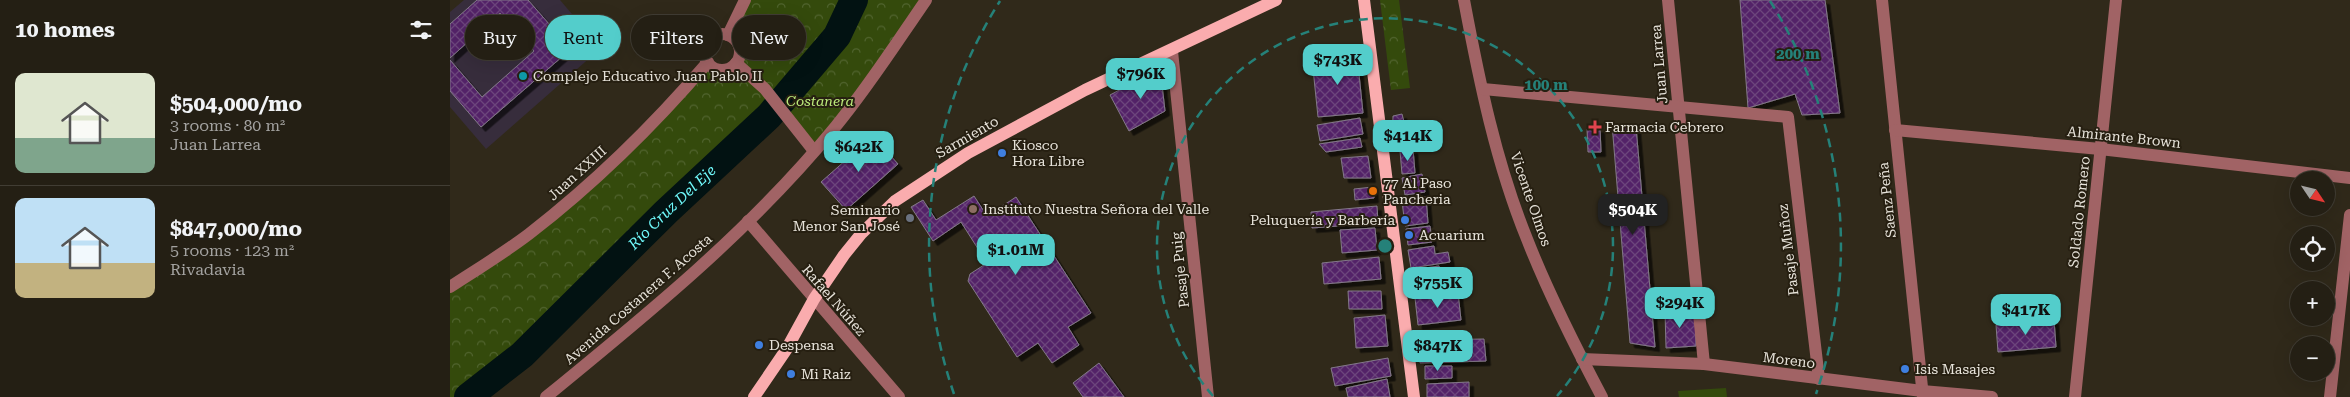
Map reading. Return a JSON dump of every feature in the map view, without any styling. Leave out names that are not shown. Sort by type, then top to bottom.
[{"type":"main road","name":"Sarmiento","points":[[754,397],[786,350],[814,299],[861,234],[894,201],[968,153],[1085,90],[1172,51],[1276,0]]},
{"type":"main road","points":[[1364,0],[1414,397]]},
{"type":"street","points":[[728,35],[745,0]]},
{"type":"street","name":"Avenida Costanera F. Acosta","points":[[546,397],[697,271],[748,221],[814,151],[860,96],[926,0]]},
{"type":"street","name":"Vicente Olmos","points":[[1464,0],[1501,162],[1526,238],[1582,359],[1602,397]]},
{"type":"street","name":"Juan Larrea","points":[[1668,0],[1704,364]]},
{"type":"street","name":"Saenz Peña","points":[[1882,0],[1923,394]]},
{"type":"street","name":"Soldado Romero","points":[[2075,397],[2116,0]]},
{"type":"street","points":[[718,35],[728,35],[735,40],[740,49],[736,63],[722,70],[714,68],[708,62],[705,49],[710,40],[718,35]]},
{"type":"street","name":"Pasaje Puig","points":[[1172,51],[1208,397]]},
{"type":"street","name":"Juan XXIII","points":[[450,287],[528,235],[570,201],[656,122],[708,62]]},
{"type":"street","points":[[736,63],[765,89],[814,151]]},
{"type":"street","points":[[1483,89],[1678,109]]},
{"type":"street","name":"Pasaje Muñoz","points":[[1678,109],[1788,117],[1819,379]]},
{"type":"street","name":"Almirante Brown","points":[[1895,130],[2100,149],[2350,178]]},
{"type":"street","points":[[2330,397],[2350,215]]},
{"type":"street","name":"Rafael Núñez","points":[[748,221],[899,397]]},
{"type":"street","name":"Moreno","points":[[1582,359],[1704,364],[1923,394],[1992,397]]},
{"type":"shaded area","points":[[464,0],[560,0],[573,15],[545,15],[545,60],[587,60],[486,149],[450,107],[450,12]]},
{"type":"green space","name":"Costanera","points":[[745,0],[926,0],[814,151],[778,106],[522,355],[468,397],[450,397],[450,287],[528,235],[710,65],[717,69],[724,69],[730,67],[737,60],[806,60],[806,15],[740,15]]},
{"type":"green space","points":[[1380,0],[1399,0],[1410,88],[1391,90]]},
{"type":"green space","points":[[1726,388],[1727,397],[1679,397],[1678,391]]},
{"type":"building","name":"Complejo Educativo Juan Pablo II","points":[[477,0],[528,0],[545,19],[545,60],[558,60],[481,127],[450,91],[450,60],[482,97],[524,60],[535,60],[535,15],[502,15],[500,13],[498,15],[465,15],[465,44],[450,58],[450,24]]},
{"type":"building","points":[[1740,0],[1825,0],[1840,113],[1802,115],[1795,94],[1748,108]]},
{"type":"building","points":[[1357,55],[1363,113],[1318,117],[1312,59]]},
{"type":"building","points":[[1160,68],[1165,111],[1129,131],[1110,95]]},
{"type":"building","points":[[1402,114],[1410,145],[1392,146],[1393,116]]},
{"type":"building","points":[[1360,118],[1363,134],[1320,141],[1317,125]]},
{"type":"building","points":[[1612,124],[1636,127],[1655,347],[1630,343]]},
{"type":"building","points":[[1600,128],[1601,152],[1588,152],[1587,129]]},
{"type":"building","points":[[873,136],[898,164],[846,210],[821,182]]},
{"type":"building","points":[[1360,138],[1362,147],[1326,152],[1319,144]]},
{"type":"building","points":[[1413,149],[1415,173],[1402,174],[1400,151]]},
{"type":"building","points":[[1368,156],[1371,178],[1344,178],[1341,158]]},
{"type":"building","points":[[1422,174],[1425,192],[1405,195],[1402,178]]},
{"type":"building","points":[[1373,187],[1374,198],[1355,200],[1354,189]]},
{"type":"building","points":[[974,196],[987,216],[1016,197],[1091,313],[1068,327],[1079,345],[1052,363],[1038,343],[1017,357],[968,281],[970,274],[987,263],[961,222],[933,241],[911,207],[923,200],[936,220]]},
{"type":"building","points":[[1426,197],[1428,223],[1405,226],[1402,201]]},
{"type":"building","points":[[1377,206],[1378,223],[1312,228],[1311,212]]},
{"type":"building","points":[[1430,226],[1432,242],[1408,245],[1406,229]]},
{"type":"building","points":[[1375,228],[1377,250],[1342,253],[1340,230]]},
{"type":"building","points":[[1434,246],[1435,254],[1448,252],[1450,262],[1411,268],[1408,250]]},
{"type":"building","points":[[1379,257],[1381,279],[1324,284],[1322,263]]},
{"type":"building","points":[[1439,266],[1443,291],[1416,294],[1413,270]]},
{"type":"building","points":[[1348,291],[1381,291],[1382,309],[1349,309]]},
{"type":"building","points":[[1458,293],[1461,320],[1418,325],[1415,298]]},
{"type":"building","points":[[1695,310],[1696,346],[1666,348],[1665,311]]},
{"type":"building","points":[[1385,315],[1388,346],[1356,348],[1354,318]]},
{"type":"building","points":[[2054,320],[2056,347],[1998,352],[1996,325]]},
{"type":"building","points":[[1484,339],[1486,361],[1420,363],[1421,340]]},
{"type":"building","points":[[1388,358],[1391,376],[1335,386],[1331,368]]},
{"type":"building","points":[[1099,363],[1124,397],[1083,397],[1073,383]]},
{"type":"building","points":[[1425,366],[1452,366],[1452,378],[1425,379]]},
{"type":"building","points":[[1387,379],[1390,397],[1348,397],[1346,388]]},
{"type":"building","points":[[1469,382],[1469,397],[1427,397],[1427,384]]},
{"type":"waterway","name":"Río Cruz Del Eje","points":[[468,397],[522,355],[666,212],[769,116],[837,36],[854,0]]},
{"type":"place","name":"Complejo Educativo Juan Pablo II","points":[[523,76]]},
{"type":"place","name":"Farmacia Cebrero","points":[[1595,127]]},
{"type":"place","name":"Kiosco Hora Libre","points":[[1002,153]]},
{"type":"place","name":"77 Al Paso Pancheria","points":[[1373,191]]},
{"type":"place","name":"Instituto Nuestra Señora del Valle","points":[[973,209]]},
{"type":"place","name":"Seminario Menor San José","points":[[910,218]]},
{"type":"place","name":"Peluquería y Barbería","points":[[1405,220]]},
{"type":"place","name":"Acuarium","points":[[1409,235]]},
{"type":"place","name":"Despensa","points":[[759,345]]},
{"type":"place","name":"Isis Masajes","points":[[1905,369]]},
{"type":"place","name":"Mi Raiz","points":[[791,374]]}]
